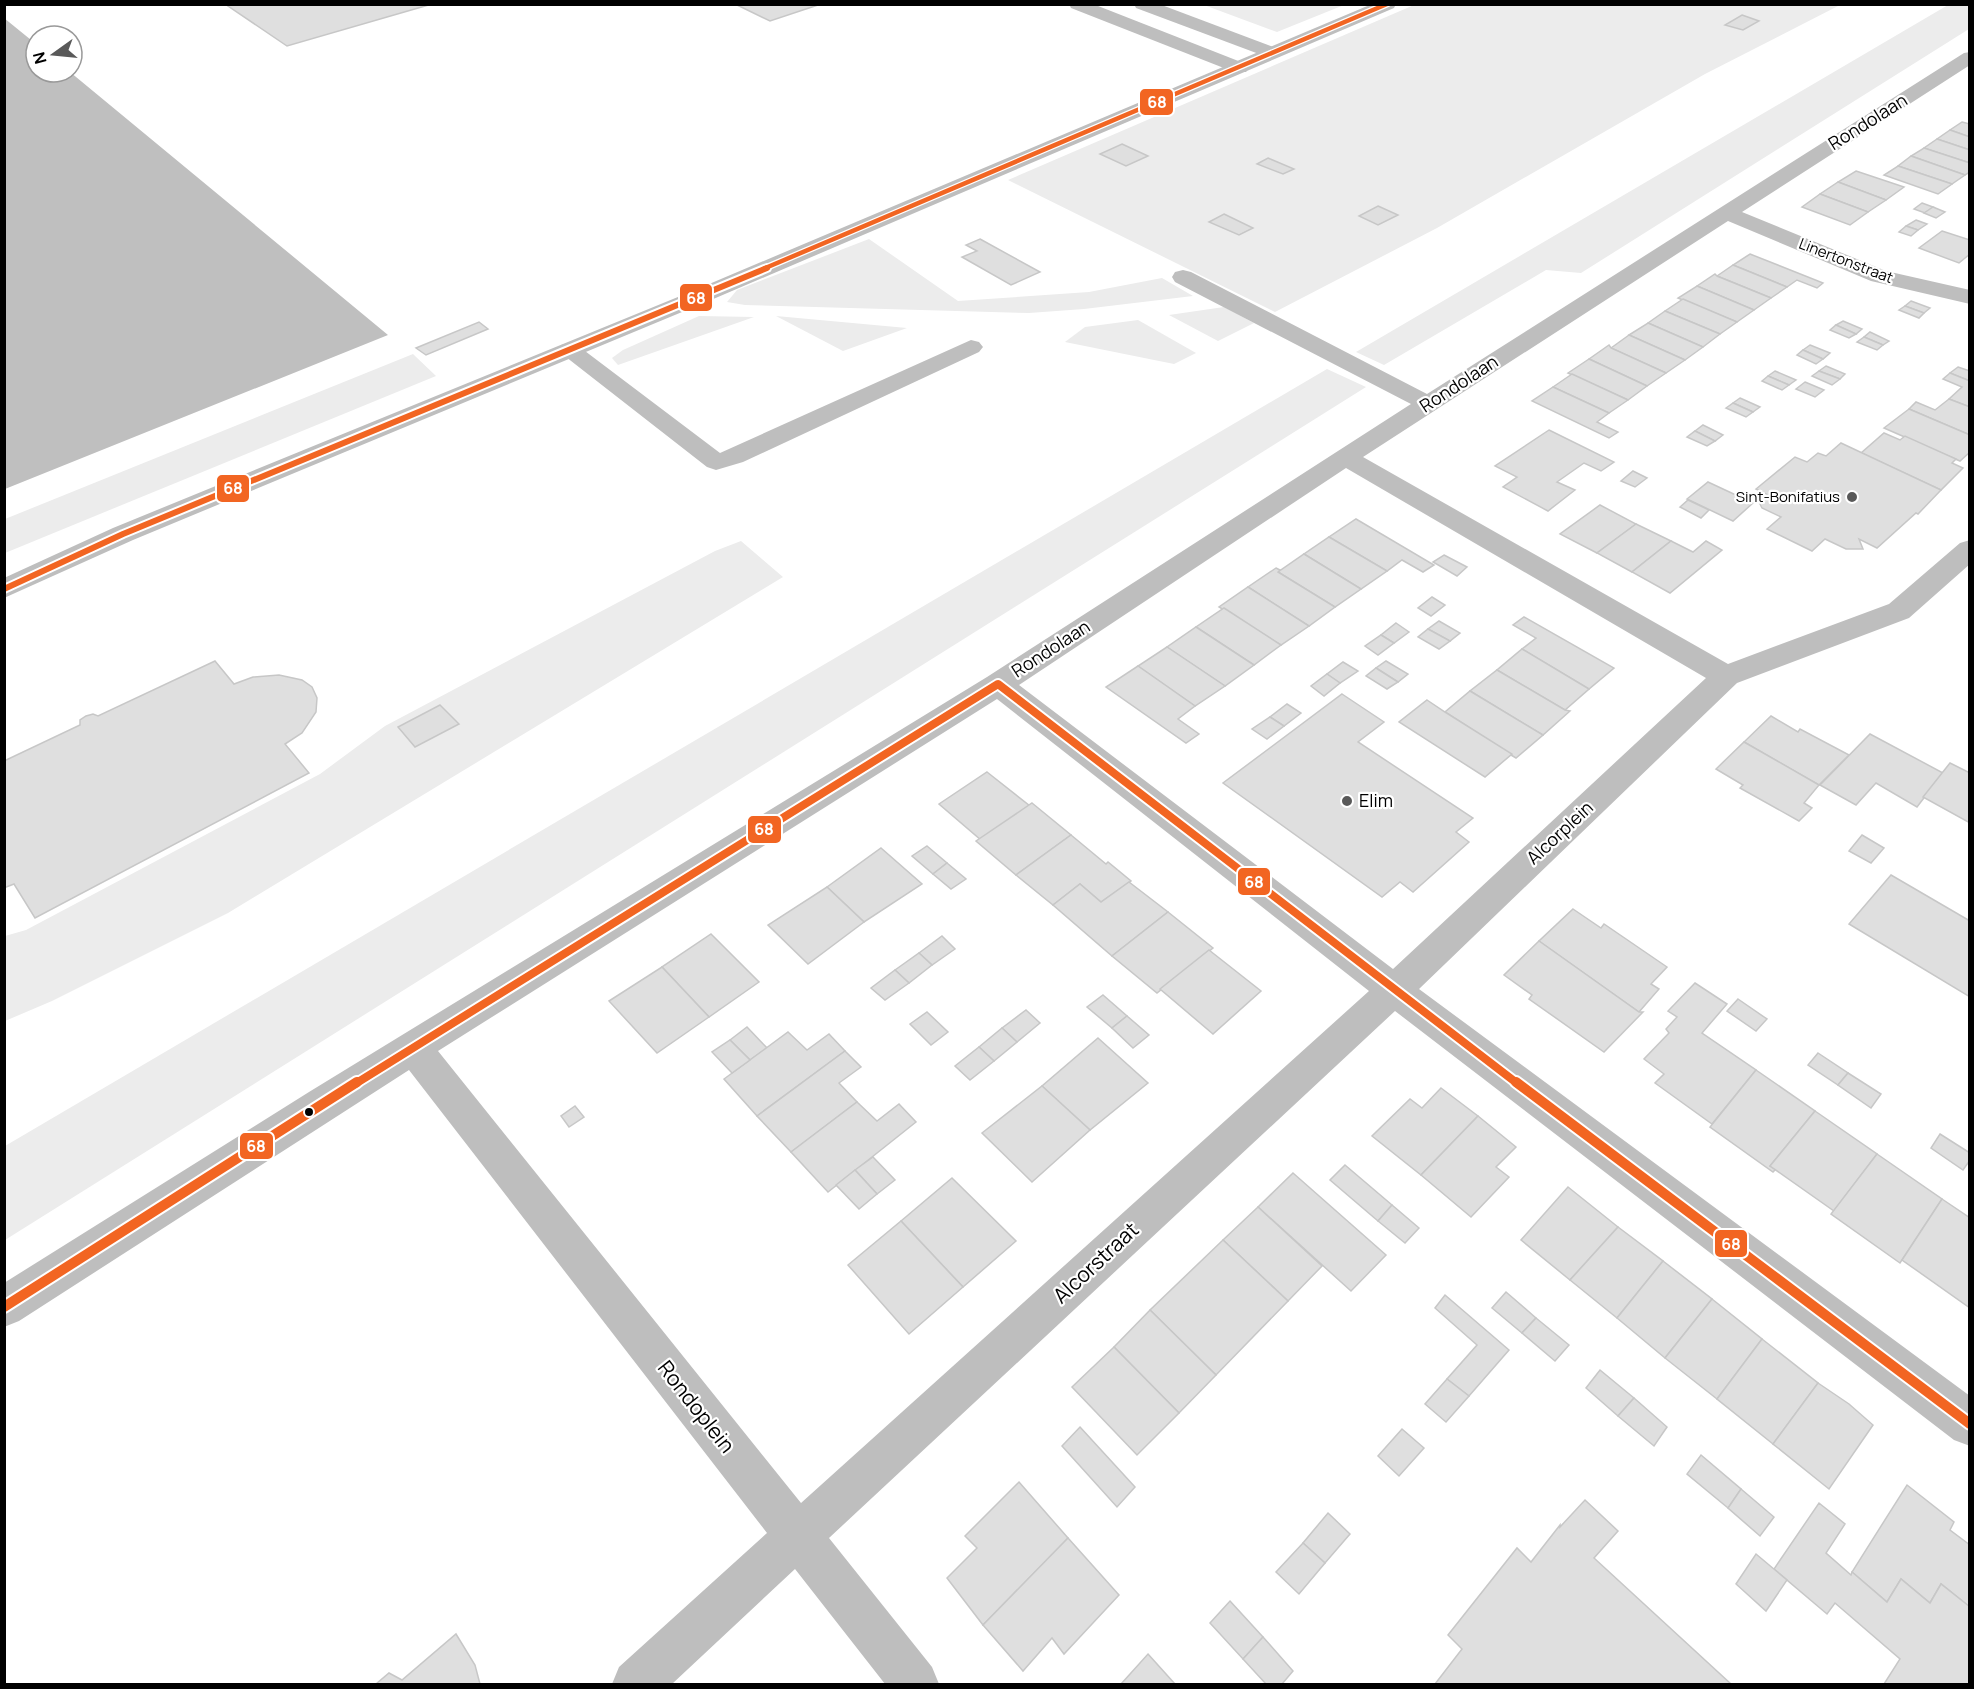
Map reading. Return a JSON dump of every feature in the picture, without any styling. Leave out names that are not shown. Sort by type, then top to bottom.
[{"type":"street","points":[[1077,4],[1240,68]]},
{"type":"street","points":[[1142,4],[1273,53]]},
{"type":"street","points":[[4,589],[123,534],[569,350],[1388,4]]},
{"type":"street","name":"Rondolaan","points":[[4,1307],[998,684],[1345,457],[1970,57]]},
{"type":"street","name":"Linertonstraat","points":[[1726,213],[1879,276],[1970,297]]},
{"type":"street","points":[[1183,277],[1429,404]]},
{"type":"street","points":[[569,350],[716,462],[734,457],[971,347]]},
{"type":"street","points":[[1345,457],[1726,676]]},
{"type":"street","name":"Alcorplein","points":[[1394,990],[1726,676],[1899,611],[1970,549]]},
{"type":"street","points":[[998,684],[1394,990],[1970,1424]]},
{"type":"street","name":"Alcorstraat","points":[[799,1536],[1394,990]]},
{"type":"street","name":"Rondoplein","points":[[414,1048],[915,1684]]},
{"type":"street","points":[[636,1684],[799,1536]]},
{"type":"shaded area","points":[[1204,4],[1344,5],[1277,32]]},
{"type":"shaded area","points":[[1414,5],[1840,5],[1705,74],[1437,228],[1275,312],[1008,180]]},
{"type":"shaded area","points":[[1948,5],[1969,5],[1969,29],[1581,273],[1546,270],[1384,365],[1356,352]]},
{"type":"shaded area","points":[[4,18],[24,34],[24,84],[84,84],[388,335],[5,489]]},
{"type":"shaded area","points":[[869,239],[958,301],[1089,292],[1162,278],[1193,296],[1029,313],[745,305],[727,302],[737,290]]},
{"type":"shaded area","points":[[1224,307],[1254,323],[1218,341],[1169,315]]},
{"type":"shaded area","points":[[699,316],[754,317],[618,365],[612,358],[623,350]]},
{"type":"shaded area","points":[[776,316],[907,328],[843,351]]},
{"type":"shaded area","points":[[1138,320],[1196,353],[1174,364],[1065,342],[1085,327]]},
{"type":"shaded area","points":[[413,354],[436,376],[5,553],[5,519]]},
{"type":"shaded area","points":[[1327,369],[1366,387],[5,1240],[5,1146]]},
{"type":"shaded area","points":[[741,541],[783,577],[228,913],[52,1001],[5,1021],[5,936],[26,930],[320,774],[385,726],[715,551]]},
{"type":"building","points":[[225,4],[432,4],[287,46]]},
{"type":"building","points":[[735,4],[821,4],[770,21]]},
{"type":"building","points":[[1742,15],[1759,21],[1743,30],[1725,25]]},
{"type":"building","points":[[1962,122],[1970,124],[1970,137],[1950,130]]},
{"type":"building","points":[[1950,130],[1970,137],[1970,150],[1937,139]]},
{"type":"building","points":[[1937,139],[1970,150],[1970,163],[1924,148]]},
{"type":"building","points":[[1122,144],[1148,156],[1126,166],[1100,154]]},
{"type":"building","points":[[1924,148],[1970,163],[1970,172],[1965,175],[1911,156]]},
{"type":"building","points":[[1911,156],[1965,175],[1952,184],[1898,166]]},
{"type":"building","points":[[1268,158],[1294,169],[1283,174],[1257,164]]},
{"type":"building","points":[[1898,166],[1952,184],[1938,194],[1884,175]]},
{"type":"building","points":[[1856,171],[1904,187],[1886,200],[1838,182]]},
{"type":"building","points":[[1838,182],[1886,200],[1868,212],[1820,194]]},
{"type":"building","points":[[1820,194],[1868,212],[1850,225],[1802,207]]},
{"type":"building","points":[[1922,203],[1933,207],[1925,213],[1914,209]]},
{"type":"building","points":[[1378,206],[1398,215],[1378,225],[1359,216]]},
{"type":"building","points":[[1933,207],[1945,212],[1936,218],[1924,213]]},
{"type":"building","points":[[1224,214],[1253,228],[1239,235],[1209,222]]},
{"type":"building","points":[[1916,220],[1927,224],[1918,230],[1906,226]]},
{"type":"building","points":[[1906,226],[1918,230],[1911,236],[1899,232]]},
{"type":"building","points":[[1942,231],[1970,240],[1970,254],[1959,263],[1919,248]]},
{"type":"building","points":[[980,239],[1040,272],[1011,285],[962,257],[977,251],[966,245]]},
{"type":"building","points":[[1750,254],[1823,283],[1817,288],[1797,280],[1787,287],[1733,265]]},
{"type":"building","points":[[1733,265],[1787,287],[1771,298],[1717,276]]},
{"type":"building","points":[[1715,274],[1771,298],[1754,310],[1697,286]]},
{"type":"building","points":[[1697,286],[1754,310],[1737,322],[1678,298]]},
{"type":"building","points":[[1683,299],[1737,322],[1720,334],[1665,311]]},
{"type":"building","points":[[1911,301],[1930,308],[1924,313],[1905,306]]},
{"type":"building","points":[[1905,306],[1924,313],[1919,318],[1899,310]]},
{"type":"building","points":[[1665,311],[1720,334],[1703,347],[1648,323]]},
{"type":"building","points":[[1843,321],[1862,329],[1856,334],[1836,325]]},
{"type":"building","points":[[479,322],[488,329],[426,355],[416,348]]},
{"type":"building","points":[[1648,323],[1703,347],[1685,360],[1629,335]]},
{"type":"building","points":[[1836,325],[1856,334],[1849,338],[1830,330]]},
{"type":"building","points":[[1870,332],[1889,341],[1883,345],[1864,337]]},
{"type":"building","points":[[1629,335],[1685,360],[1666,373],[1611,348]]},
{"type":"building","points":[[1864,337],[1883,345],[1877,350],[1857,342]]},
{"type":"building","points":[[1609,345],[1611,348],[1666,373],[1647,386],[1589,359]]},
{"type":"building","points":[[1810,345],[1830,353],[1823,359],[1803,350]]},
{"type":"building","points":[[1803,350],[1823,359],[1816,364],[1797,355]]},
{"type":"building","points":[[1589,359],[1647,386],[1628,400],[1568,373]]},
{"type":"building","points":[[1826,366],[1845,374],[1840,379],[1819,371]]},
{"type":"building","points":[[1958,367],[1970,371],[1970,381],[1950,373]]},
{"type":"building","points":[[1775,371],[1796,380],[1789,385],[1768,376]]},
{"type":"building","points":[[1819,371],[1840,379],[1832,385],[1812,376]]},
{"type":"building","points":[[1950,373],[1970,381],[1970,407],[1949,399],[1962,387],[1943,379]]},
{"type":"building","points":[[1572,374],[1628,400],[1609,413],[1553,387]]},
{"type":"building","points":[[1768,376],[1789,385],[1782,390],[1762,381]]},
{"type":"building","points":[[1805,382],[1824,390],[1815,397],[1796,389]]},
{"type":"building","points":[[1553,387],[1609,413],[1597,422],[1618,432],[1609,438],[1532,401]]},
{"type":"building","points":[[1740,398],[1760,407],[1753,412],[1733,403]]},
{"type":"building","points":[[1949,399],[1970,407],[1970,435],[1909,409],[1916,402],[1935,410]]},
{"type":"building","points":[[1733,403],[1753,412],[1746,417],[1726,408]]},
{"type":"building","points":[[1909,409],[1970,435],[1970,452],[1960,461],[1884,428]]},
{"type":"building","points":[[1703,425],[1723,435],[1715,441],[1695,431]]},
{"type":"building","points":[[1549,430],[1614,462],[1601,471],[1584,463],[1557,482],[1575,490],[1548,511],[1503,487],[1517,477],[1495,466]]},
{"type":"building","points":[[1695,431],[1715,441],[1707,446],[1687,437]]},
{"type":"building","points":[[1884,433],[1900,440],[1905,436],[1956,459],[1952,463],[1963,468],[1941,490],[1861,453]]},
{"type":"building","name":"Sint-Bonifatius","points":[[1841,443],[1941,490],[1918,514],[1916,513],[1877,548],[1859,539],[1863,549],[1846,549],[1825,539],[1812,551],[1767,529],[1781,517],[1762,508],[1757,498],[1772,497],[1756,489],[1795,457],[1807,462],[1818,453],[1826,456]]},
{"type":"building","points":[[1633,471],[1647,478],[1635,487],[1621,481]]},
{"type":"building","points":[[1708,482],[1753,503],[1733,521],[1687,499]]},
{"type":"building","points":[[1688,500],[1709,510],[1701,518],[1680,507]]},
{"type":"building","points":[[1600,505],[1636,524],[1597,553],[1560,534]]},
{"type":"building","points":[[1356,519],[1434,565],[1423,572],[1402,560],[1387,571],[1329,537]]},
{"type":"building","points":[[1636,524],[1671,541],[1632,572],[1597,553]]},
{"type":"building","points":[[1329,537],[1387,571],[1361,589],[1304,554]]},
{"type":"building","points":[[1671,541],[1693,552],[1706,541],[1722,550],[1670,593],[1632,572]]},
{"type":"building","points":[[1304,554],[1361,589],[1335,607],[1278,572]]},
{"type":"building","points":[[1444,555],[1467,567],[1457,576],[1433,562]]},
{"type":"building","points":[[1276,568],[1280,570],[1278,572],[1335,607],[1309,626],[1248,587]]},
{"type":"building","points":[[1248,587],[1309,626],[1281,645],[1219,607]]},
{"type":"building","points":[[1432,597],[1445,605],[1431,616],[1418,608]]},
{"type":"building","points":[[1224,608],[1281,645],[1254,665],[1196,627]]},
{"type":"building","points":[[1524,617],[1614,668],[1589,689],[1522,649],[1536,638],[1513,625]]},
{"type":"building","points":[[1439,621],[1460,633],[1450,641],[1428,629]]},
{"type":"building","points":[[1396,623],[1409,632],[1394,643],[1381,635]]},
{"type":"building","points":[[1196,627],[1254,665],[1225,686],[1167,647]]},
{"type":"building","points":[[1428,629],[1450,641],[1439,649],[1418,637]]},
{"type":"building","points":[[1381,635],[1394,643],[1378,655],[1365,646]]},
{"type":"building","points":[[1167,647],[1225,686],[1195,706],[1138,666]]},
{"type":"building","points":[[1522,649],[1589,689],[1565,710],[1497,670]]},
{"type":"building","points":[[215,661],[234,684],[253,677],[279,675],[302,680],[312,687],[317,698],[316,712],[302,733],[285,744],[309,773],[35,918],[14,884],[4,888],[4,761],[80,725],[80,720],[86,716],[93,714],[98,716]]},
{"type":"building","points":[[1386,661],[1408,674],[1398,682],[1376,668]]},
{"type":"building","points":[[1343,662],[1358,671],[1340,683],[1327,674]]},
{"type":"building","points":[[1138,666],[1195,706],[1178,719],[1199,734],[1186,743],[1106,687]]},
{"type":"building","points":[[1376,668],[1398,682],[1387,689],[1366,676]]},
{"type":"building","points":[[1497,670],[1570,711],[1543,735],[1470,691]]},
{"type":"building","points":[[1327,674],[1340,683],[1324,696],[1311,686]]},
{"type":"building","points":[[1470,691],[1543,735],[1516,758],[1511,755],[1445,712]]},
{"type":"building","name":"Elim","points":[[1342,694],[1384,722],[1358,742],[1473,818],[1456,832],[1469,842],[1413,892],[1400,882],[1382,897],[1223,783]]},
{"type":"building","points":[[1427,700],[1512,754],[1485,777],[1399,722]]},
{"type":"building","points":[[1287,704],[1301,713],[1284,726],[1270,717]]},
{"type":"building","points":[[440,705],[459,724],[415,747],[398,727]]},
{"type":"building","points":[[1771,716],[1798,732],[1800,729],[1849,755],[1819,785],[1744,742]]},
{"type":"building","points":[[1270,717],[1284,726],[1267,739],[1252,729]]},
{"type":"building","points":[[1870,734],[1943,773],[1917,807],[1876,783],[1856,805],[1820,785]]},
{"type":"building","points":[[1744,742],[1819,785],[1804,803],[1812,808],[1799,821],[1740,788],[1743,785],[1716,769]]},
{"type":"building","points":[[1950,763],[1970,773],[1970,823],[1923,797]]},
{"type":"building","points":[[987,772],[1030,806],[981,840],[939,804]]},
{"type":"building","points":[[1032,803],[1071,835],[1016,875],[976,841]]},
{"type":"building","points":[[1071,835],[1131,881],[1101,902],[1080,884],[1053,905],[1016,875]]},
{"type":"building","points":[[1862,835],[1884,848],[1871,863],[1849,851]]},
{"type":"building","points":[[927,846],[947,863],[933,874],[912,856]]},
{"type":"building","points":[[881,848],[922,884],[864,922],[827,887]]},
{"type":"building","points":[[947,863],[966,879],[951,889],[933,874]]},
{"type":"building","points":[[1891,875],[1970,921],[1970,997],[1849,924]]},
{"type":"building","points":[[1129,882],[1168,912],[1112,956],[1053,905],[1080,884],[1101,902]]},
{"type":"building","points":[[827,887],[864,922],[808,964],[768,925]]},
{"type":"building","points":[[1573,909],[1601,928],[1604,924],[1667,967],[1651,984],[1659,989],[1639,1012],[1539,941]]},
{"type":"building","points":[[1168,912],[1213,948],[1157,993],[1112,956]]},
{"type":"building","points":[[711,934],[759,982],[709,1017],[662,967]]},
{"type":"building","points":[[942,936],[955,949],[932,965],[919,953]]},
{"type":"building","points":[[1539,941],[1639,1012],[1643,1012],[1604,1052],[1529,999],[1532,995],[1504,975]]},
{"type":"building","points":[[1209,950],[1261,991],[1213,1034],[1160,989]]},
{"type":"building","points":[[919,953],[932,965],[909,983],[895,970]]},
{"type":"building","points":[[662,967],[709,1017],[657,1053],[609,1001]]},
{"type":"building","points":[[895,970],[909,983],[885,1000],[871,988]]},
{"type":"building","points":[[1695,983],[1727,1004],[1702,1033],[1756,1070],[1712,1124],[1655,1083],[1664,1074],[1644,1059],[1669,1033],[1666,1029],[1677,1017],[1668,1011]]},
{"type":"building","points":[[1103,995],[1127,1016],[1112,1028],[1087,1007]]},
{"type":"building","points":[[1738,999],[1767,1019],[1756,1031],[1727,1011]]},
{"type":"building","points":[[1026,1010],[1040,1023],[1017,1042],[1002,1028]]},
{"type":"building","points":[[927,1012],[948,1032],[931,1045],[910,1024]]},
{"type":"building","points":[[1127,1016],[1149,1035],[1133,1048],[1112,1028]]},
{"type":"building","points":[[747,1027],[767,1048],[750,1060],[730,1040]]},
{"type":"building","points":[[1002,1028],[1017,1042],[994,1061],[979,1047]]},
{"type":"building","points":[[788,1032],[807,1050],[829,1034],[845,1051],[757,1116],[724,1079]]},
{"type":"building","points":[[1098,1038],[1148,1083],[1090,1130],[1042,1086]]},
{"type":"building","points":[[730,1040],[750,1060],[732,1073],[712,1052]]},
{"type":"building","points":[[979,1047],[994,1061],[970,1080],[955,1066]]},
{"type":"building","points":[[845,1051],[861,1067],[839,1083],[857,1102],[791,1152],[757,1116]]},
{"type":"building","points":[[1818,1053],[1848,1073],[1838,1085],[1808,1065]]},
{"type":"building","points":[[1756,1070],[1815,1111],[1770,1166],[1776,1169],[1773,1172],[1710,1127]]},
{"type":"building","points":[[1848,1073],[1881,1094],[1871,1108],[1838,1085]]},
{"type":"building","points":[[1042,1086],[1090,1130],[1032,1182],[982,1133]]},
{"type":"building","points":[[1441,1088],[1478,1116],[1421,1175],[1372,1136],[1410,1099],[1422,1108]]},
{"type":"building","points":[[857,1102],[877,1121],[899,1104],[916,1122],[828,1192],[791,1152]]},
{"type":"building","points":[[575,1106],[584,1117],[569,1127],[561,1116]]},
{"type":"building","points":[[1815,1111],[1877,1154],[1834,1211],[1770,1166]]},
{"type":"building","points":[[1478,1116],[1516,1147],[1496,1167],[1509,1177],[1471,1217],[1421,1175]]},
{"type":"building","points":[[1940,1134],[1970,1153],[1970,1160],[1963,1170],[1931,1148]]},
{"type":"building","points":[[1877,1154],[1942,1199],[1900,1263],[1831,1214]]},
{"type":"building","points":[[873,1157],[895,1180],[877,1194],[855,1170]]},
{"type":"building","points":[[1345,1165],[1392,1205],[1378,1221],[1330,1180]]},
{"type":"building","points":[[855,1170],[877,1194],[859,1209],[836,1185]]},
{"type":"building","points":[[1293,1173],[1386,1255],[1351,1291],[1258,1207]]},
{"type":"building","points":[[952,1178],[1016,1241],[963,1287],[901,1221]]},
{"type":"building","points":[[1568,1187],[1618,1227],[1570,1280],[1521,1240]]},
{"type":"building","points":[[1942,1199],[1970,1218],[1970,1308],[1902,1260]]},
{"type":"building","points":[[1392,1205],[1419,1228],[1405,1243],[1378,1221]]},
{"type":"building","points":[[1258,1207],[1322,1266],[1288,1301],[1223,1240]]},
{"type":"building","points":[[901,1221],[963,1287],[909,1334],[848,1265]]},
{"type":"building","points":[[1618,1227],[1663,1261],[1617,1318],[1570,1280]]},
{"type":"building","points":[[1223,1240],[1288,1301],[1216,1375],[1150,1310]]},
{"type":"building","points":[[1663,1261],[1712,1299],[1665,1358],[1617,1318]]},
{"type":"building","points":[[1506,1292],[1536,1318],[1522,1333],[1492,1308]]},
{"type":"building","points":[[1445,1295],[1509,1350],[1469,1396],[1447,1379],[1477,1345],[1435,1308]]},
{"type":"building","points":[[1712,1299],[1762,1339],[1717,1399],[1665,1358]]},
{"type":"building","points":[[1150,1310],[1216,1375],[1179,1413],[1114,1347]]},
{"type":"building","points":[[1536,1318],[1569,1345],[1555,1361],[1522,1333]]},
{"type":"building","points":[[1762,1339],[1818,1383],[1773,1444],[1717,1399]]},
{"type":"building","points":[[1114,1347],[1179,1413],[1137,1455],[1072,1387]]},
{"type":"building","points":[[1600,1370],[1634,1398],[1618,1416],[1586,1388]]},
{"type":"building","points":[[1447,1379],[1469,1396],[1446,1422],[1425,1404]]},
{"type":"building","points":[[1818,1383],[1849,1404],[1873,1425],[1829,1489],[1773,1444]]},
{"type":"building","points":[[1634,1398],[1667,1427],[1654,1446],[1618,1416]]},
{"type":"building","points":[[1080,1427],[1135,1487],[1117,1507],[1062,1446]]},
{"type":"building","points":[[1402,1429],[1424,1448],[1399,1476],[1378,1456]]},
{"type":"building","points":[[1701,1455],[1741,1489],[1728,1508],[1687,1474]]},
{"type":"building","points":[[1019,1482],[1068,1538],[983,1625],[947,1578],[977,1548],[965,1536]]},
{"type":"building","points":[[1907,1485],[1954,1522],[1950,1530],[1970,1545],[1970,1607],[1941,1584],[1930,1603],[1901,1579],[1887,1602],[1852,1572]]},
{"type":"building","points":[[1741,1489],[1774,1517],[1760,1536],[1728,1508]]},
{"type":"building","points":[[1585,1500],[1618,1531],[1594,1558],[1731,1684],[1435,1684],[1462,1649],[1448,1635],[1517,1548],[1531,1562],[1560,1525],[1560,1527]]},
{"type":"building","points":[[1819,1503],[1845,1524],[1826,1553],[1887,1602],[1901,1579],[1930,1603],[1941,1584],[1970,1607],[1970,1684],[1884,1684],[1900,1659],[1835,1603],[1827,1614],[1774,1569]]},
{"type":"building","points":[[1328,1513],[1350,1534],[1325,1563],[1303,1543]]},
{"type":"building","points":[[1068,1538],[1119,1595],[1064,1654],[1052,1638],[1023,1671],[983,1625]]},
{"type":"building","points":[[1303,1543],[1325,1563],[1299,1594],[1276,1572]]},
{"type":"building","points":[[1756,1554],[1787,1580],[1766,1611],[1736,1584]]},
{"type":"building","points":[[1230,1601],[1263,1637],[1243,1659],[1210,1623]]},
{"type":"building","points":[[456,1634],[475,1665],[480,1684],[376,1684],[389,1673],[402,1680]]},
{"type":"building","points":[[1263,1637],[1293,1671],[1282,1684],[1266,1684],[1243,1659]]},
{"type":"building","points":[[1148,1654],[1175,1684],[1121,1684]]},
{"type":"transit line","name":"68","points":[[4,589],[123,534],[703,295],[1387,4]]},
{"type":"transit line","name":"68","points":[[4,1307],[322,1104],[998,684],[1394,990],[1970,1424]]},
{"type":"place","name":"Sint-Bonifatius","points":[[1852,497]]},
{"type":"place","name":"Elim","points":[[1347,801]]}]
